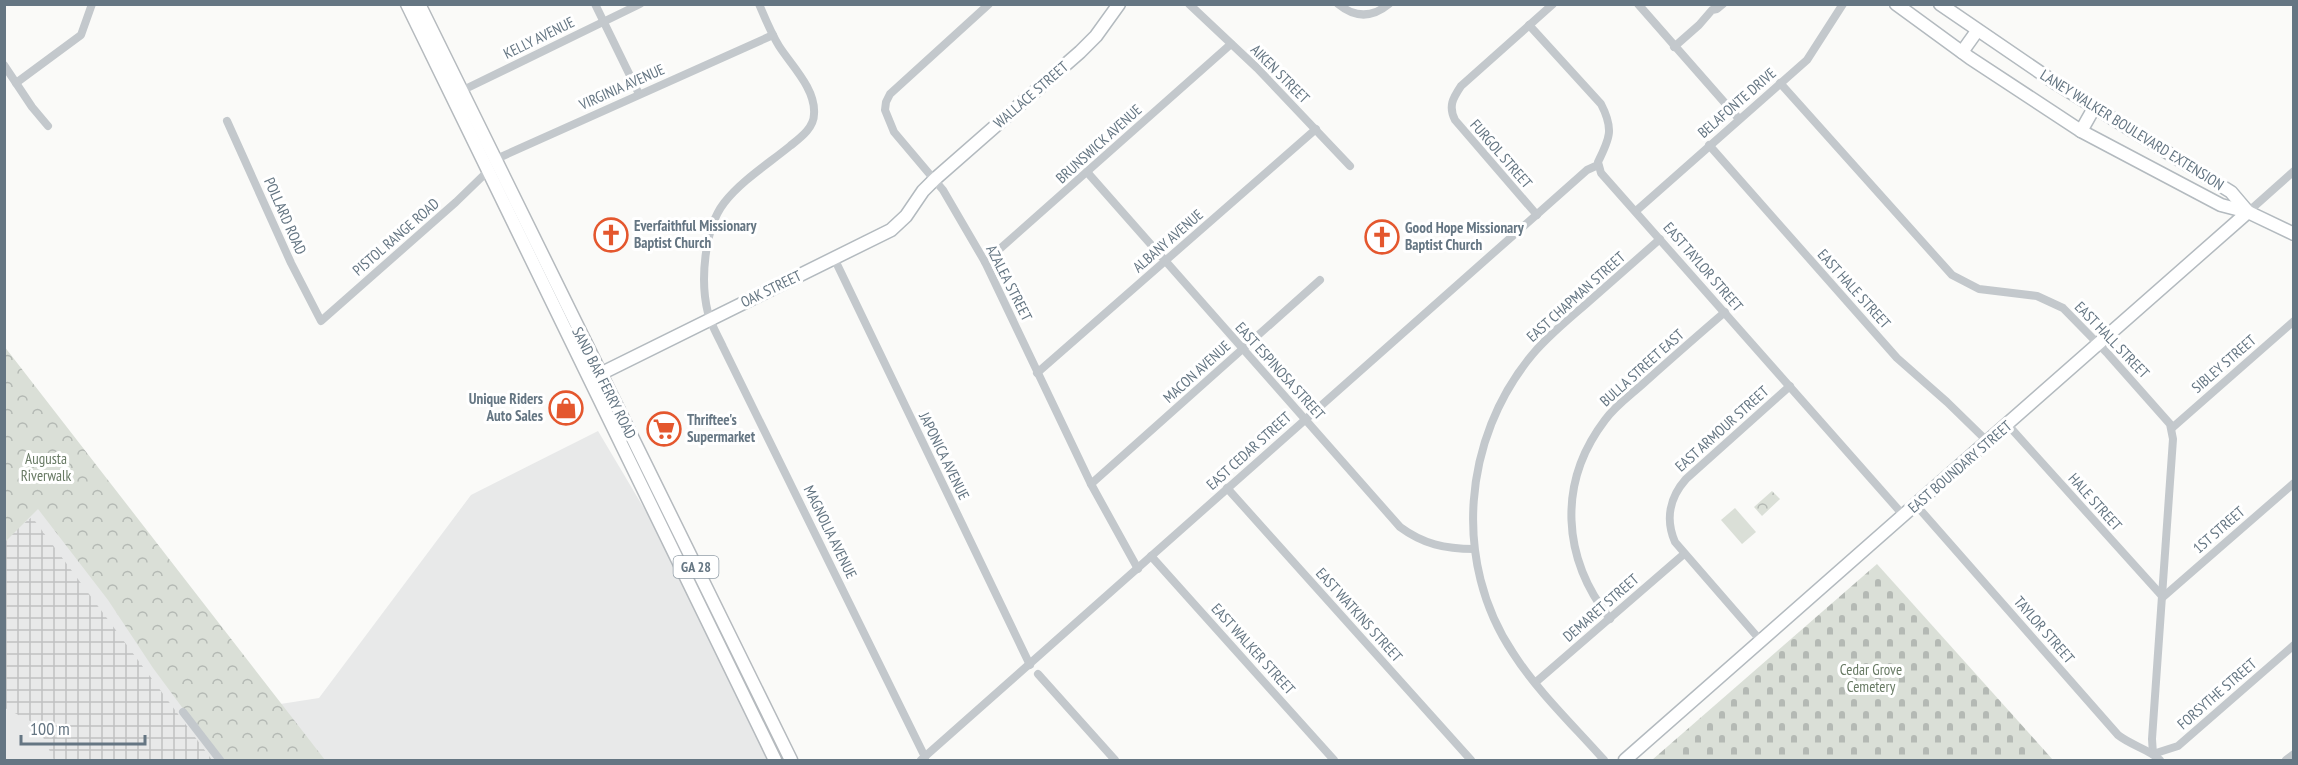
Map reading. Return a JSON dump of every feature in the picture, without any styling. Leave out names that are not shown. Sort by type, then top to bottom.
[{"type":"main road","name":"SAND BAR FERRY ROAD","points":[[407,4],[494,160],[775,760]]},
{"type":"main road","name":"SAND BAR FERRY ROAD","points":[[419,4],[488,171],[791,760]]},
{"type":"main road","name":"WALLACE STREET","points":[[935,179],[1080,52],[1096,36],[1119,4]]},
{"type":"main road","name":"LANEY WALKER BOULEVARD EXTENSION","points":[[1896,4],[1962,52],[2081,130],[2221,205],[2248,212]]},
{"type":"main road","name":"LANEY WALKER BOULEVARD EXTENSION","points":[[1940,4],[1977,32],[2094,108],[2231,192],[2248,212]]},
{"type":"main road","points":[[1962,52],[1977,32]]},
{"type":"main road","points":[[2081,130],[2094,108]]},
{"type":"main road","name":"OAK STREET","points":[[594,377],[895,227],[935,179]]},
{"type":"main road","points":[[2248,212],[2294,234]]},
{"type":"main road","name":"EAST BOUNDARY STREET","points":[[1625,760],[2248,212]]},
{"type":"street","points":[[16,83],[81,35],[92,4]]},
{"type":"street","points":[[595,4],[639,94]]},
{"type":"street","name":"KELLY AVENUE","points":[[456,93],[640,4]]},
{"type":"street","points":[[759,4],[773,35]]},
{"type":"street","name":"AZALEA STREET","points":[[989,4],[890,94],[885,105],[887,117],[894,132],[947,195],[985,262],[1091,484],[1138,569]]},
{"type":"street","name":"AIKEN STREET","points":[[1189,4],[1316,129],[1350,166]]},
{"type":"street","points":[[1338,4],[1353,14],[1364,15],[1380,11],[1389,4]]},
{"type":"street","points":[[1553,4],[1529,25],[1601,104],[1608,118],[1609,137],[1598,165]]},
{"type":"street","points":[[1638,4],[1738,119]]},
{"type":"street","points":[[1674,47],[1700,25],[1709,7],[1717,9],[1723,4]]},
{"type":"street","name":"BELAFONTE DRIVE","points":[[1636,211],[1807,60],[1843,4]]},
{"type":"street","name":"FURGOL STREET","points":[[1529,25],[1461,86],[1455,94],[1451,107],[1455,120],[1536,215]]},
{"type":"street","name":"VIRGINIA AVENUE","points":[[494,160],[773,35]]},
{"type":"street","name":"MAGNOLIA AVENUE","points":[[773,35],[809,92],[814,110],[813,120],[799,139],[732,194],[719,209],[708,236],[707,247],[706,297],[710,319],[923,759]]},
{"type":"street","name":"BRUNSWICK AVENUE","points":[[985,262],[1231,44]]},
{"type":"street","points":[[4,65],[32,107],[48,126]]},
{"type":"street","name":"EAST HALL STREET","points":[[1780,83],[1934,258],[1952,275],[1979,289],[2037,296],[2070,313],[2165,417],[2172,428]]},
{"type":"street","name":"POLLARD ROAD","points":[[227,121],[291,264],[321,321]]},
{"type":"street","name":"ALBANY AVENUE","points":[[1037,373],[1316,129]]},
{"type":"street","name":"EAST HALE STREET","points":[[1709,145],[1897,358],[1988,442]]},
{"type":"street","points":[[488,171],[494,160]]},
{"type":"street","name":"EAST TAYLOR STREET","points":[[1598,165],[1601,173],[1904,516]]},
{"type":"street","name":"EAST CEDAR STREET","points":[[923,759],[1587,170],[1598,165]]},
{"type":"street","name":"PISTOL RANGE ROAD","points":[[321,321],[488,171]]},
{"type":"street","name":"EAST BOUNDARY STREET","points":[[2248,212],[2294,171]]},
{"type":"street","name":"EAST ESPINOSA STREET","points":[[1087,172],[1400,527],[1421,541],[1430,544],[1474,549]]},
{"type":"street","name":"EAST CHAPMAN STREET","points":[[1604,760],[1536,682],[1513,653],[1499,630],[1483,587],[1474,549],[1474,496],[1479,461],[1490,424],[1512,383],[1548,338],[1660,239]]},
{"type":"street","name":"JAPONICA AVENUE","points":[[834,258],[1030,665]]},
{"type":"street","name":"MACON AVENUE","points":[[1091,484],[1320,280]]},
{"type":"street","name":"BULLA STREET EAST","points":[[1610,619],[1592,593],[1580,567],[1575,548],[1571,516],[1573,492],[1579,467],[1591,441],[1606,418],[1725,312]]},
{"type":"street","name":"SIBLEY STREET","points":[[2172,428],[2294,321]]},
{"type":"street","name":"EAST ARMOUR STREET","points":[[1761,640],[1675,542],[1670,524],[1670,507],[1678,487],[1693,471],[1790,386]]},
{"type":"street","name":"HALE STREET","points":[[2008,425],[2163,597]]},
{"type":"street","points":[[2153,753],[2152,739],[2163,597],[2172,428]]},
{"type":"street","name":"1ST STREET","points":[[2163,597],[2294,483]]},
{"type":"street","name":"EAST WATKINS STREET","points":[[1227,488],[1472,760]]},
{"type":"street","name":"TAYLOR STREET","points":[[1916,505],[2118,735],[2134,746],[2153,753],[2160,760]]},
{"type":"street","name":"DEMARET STREET","points":[[1536,682],[1684,554]]},
{"type":"street","name":"EAST WALKER STREET","points":[[1152,556],[1334,760]]},
{"type":"street","name":"FORSYTHE STREET","points":[[2153,753],[2178,746],[2294,645]]},
{"type":"street","points":[[1038,674],[1115,760]]},
{"type":"street","points":[[183,712],[220,760]]},
{"type":"street","points":[[2286,760],[2294,754]]},
{"type":"shaded area","points":[[4,409],[274,705],[319,698],[471,495],[598,431],[667,547],[781,760],[5,760]]},
{"type":"shaded area","points":[[32,517],[212,760],[54,760],[42,735],[32,722],[5,708],[5,538]]},
{"type":"green space","name":"Augusta Riverwalk","points":[[4,346],[325,760],[221,760],[153,668],[108,600],[38,509],[5,542]]},
{"type":"green space","points":[[1772,491],[1780,499],[1762,516],[1754,507]]},
{"type":"green space","points":[[1735,508],[1756,532],[1742,544],[1721,520]]},
{"type":"green space","name":"Cedar Grove Cemetery","points":[[1877,564],[2053,760],[1652,760]]},
{"type":"place","name":"Everfaithful Missionary Baptist Church","points":[[611,235]]},
{"type":"place","name":"Good Hope Missionary Baptist Church","points":[[1382,237]]},
{"type":"place","name":"Unique Riders Auto Sales","points":[[566,408]]},
{"type":"place","name":"Thriftee's Supermarket","points":[[664,429]]}]
